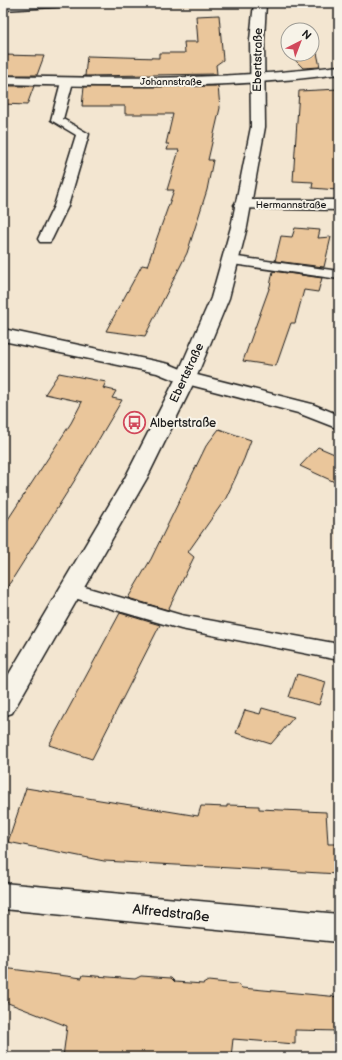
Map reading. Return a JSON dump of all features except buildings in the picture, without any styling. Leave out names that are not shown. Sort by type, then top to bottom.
[{"type":"street","name":"Ebertstraße","points":[[3,706],[136,478],[186,378],[220,298],[230,260],[258,128],[257,40],[260,3]]},
{"type":"street","name":"Johannstraße","points":[[3,80],[194,83],[257,79],[339,70]]},
{"type":"street","name":"Hermannstraße","points":[[242,205],[339,205]]},
{"type":"street","points":[[3,334],[162,368],[186,378],[305,408],[339,423]]},
{"type":"street","name":"Alfredstraße","points":[[3,896],[339,928]]},
{"type":"lane","points":[[4,7],[71,3]]},
{"type":"lane","points":[[45,239],[61,206],[83,134],[57,120],[68,82]]},
{"type":"lane","points":[[230,260],[339,275]]},
{"type":"lane","points":[[72,590],[181,622],[299,643],[339,652]]},
{"type":"place","name":"Albertstraße","points":[[135,423]]}]
